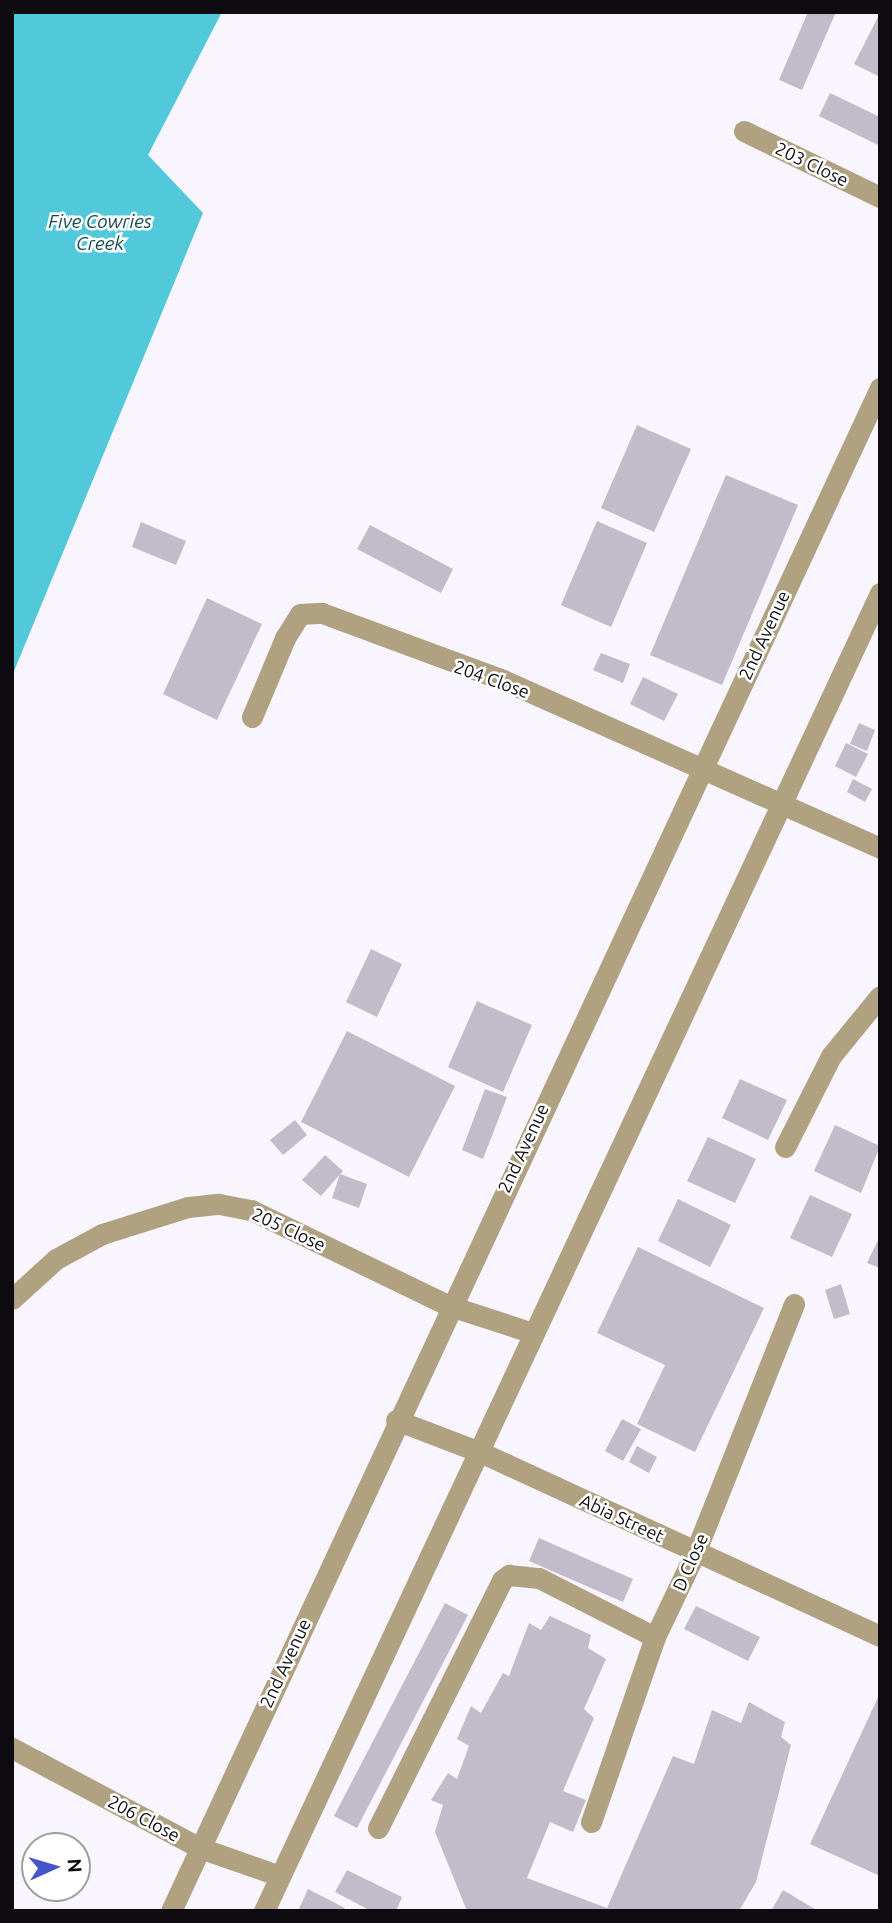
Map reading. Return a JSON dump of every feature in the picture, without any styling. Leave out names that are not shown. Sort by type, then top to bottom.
[{"type":"street","name":"203 Close","points":[[744,131],[880,197]]},
{"type":"street","name":"2nd Avenue","points":[[171,1911],[396,1420],[880,388]]},
{"type":"street","points":[[264,1911],[784,804],[880,593]]},
{"type":"street","name":"204 Close","points":[[252,717],[300,614],[322,613],[503,680],[880,848]]},
{"type":"street","points":[[785,1147],[831,1056],[880,996]]},
{"type":"street","name":"205 Close","points":[[12,1299],[56,1259],[102,1234],[188,1207],[219,1205],[251,1210],[450,1306],[533,1334]]},
{"type":"street","name":"D Close","points":[[591,1822],[655,1637],[695,1553],[794,1304]]},
{"type":"street","name":"Abia Street","points":[[396,1420],[480,1452],[880,1636]]},
{"type":"street","points":[[378,1828],[502,1580],[509,1575],[539,1578],[655,1637]]},
{"type":"street","name":"206 Close","points":[[12,1748],[200,1847],[280,1876]]},
{"type":"water","name":"Five Cowries Creek","points":[[12,12],[222,12],[148,155],[203,213],[12,676]]},
{"type":"building","points":[[808,12],[836,12],[802,90],[779,80]]},
{"type":"building","points":[[880,13],[880,77],[854,64]]},
{"type":"building","points":[[830,93],[880,117],[880,146],[819,116]]},
{"type":"building","points":[[637,425],[691,449],[654,532],[601,508]]},
{"type":"building","points":[[726,475],[798,505],[722,685],[650,655]]},
{"type":"building","points":[[597,521],[647,543],[611,627],[561,605]]},
{"type":"building","points":[[141,522],[186,541],[176,565],[132,547]]},
{"type":"building","points":[[370,525],[453,569],[441,593],[357,549]]},
{"type":"building","points":[[207,598],[262,624],[217,720],[163,694]]},
{"type":"building","points":[[601,653],[630,664],[623,683],[593,670]]},
{"type":"building","points":[[643,677],[678,694],[664,721],[630,704]]},
{"type":"building","points":[[859,723],[875,730],[867,751],[850,744]]},
{"type":"building","points":[[846,743],[868,754],[856,777],[835,766]]},
{"type":"building","points":[[853,779],[872,789],[865,802],[847,792]]},
{"type":"building","points":[[371,949],[402,964],[377,1017],[346,1002]]},
{"type":"building","points":[[477,1001],[532,1025],[503,1092],[448,1067]]},
{"type":"building","points":[[347,1031],[455,1086],[409,1177],[301,1122]]},
{"type":"building","points":[[740,1079],[787,1100],[768,1140],[722,1118]]},
{"type":"building","points":[[485,1089],[507,1097],[483,1159],[462,1150]]},
{"type":"building","points":[[295,1120],[307,1135],[283,1155],[270,1140]]},
{"type":"building","points":[[835,1125],[880,1146],[861,1193],[814,1171]]},
{"type":"building","points":[[708,1137],[756,1159],[735,1203],[687,1181]]},
{"type":"building","points":[[325,1155],[343,1171],[321,1196],[302,1180]]},
{"type":"building","points":[[340,1174],[367,1184],[359,1208],[332,1198]]},
{"type":"building","points":[[810,1195],[852,1214],[832,1257],[790,1238]]},
{"type":"building","points":[[678,1199],[731,1225],[710,1267],[658,1241]]},
{"type":"building","points":[[880,1236],[880,1268],[867,1263]]},
{"type":"building","points":[[638,1247],[764,1308],[695,1452],[637,1424],[665,1365],[597,1333]]},
{"type":"building","points":[[841,1284],[850,1314],[834,1319],[825,1290]]},
{"type":"building","points":[[622,1419],[641,1429],[623,1461],[605,1451]]},
{"type":"building","points":[[637,1446],[657,1457],[649,1473],[629,1462]]},
{"type":"building","points":[[539,1538],[633,1579],[623,1602],[529,1561]]},
{"type":"building","points":[[445,1603],[468,1615],[357,1828],[334,1816]]},
{"type":"building","points":[[696,1606],[760,1637],[748,1661],[684,1629]]},
{"type":"building","points":[[550,1616],[591,1635],[588,1648],[606,1659],[584,1709],[594,1718],[563,1791],[586,1800],[573,1832],[550,1822],[527,1878],[607,1908],[673,1756],[694,1764],[712,1710],[741,1723],[749,1702],[785,1722],[781,1737],[791,1745],[756,1882],[739,1911],[467,1911],[435,1832],[443,1805],[431,1800],[448,1773],[457,1779],[469,1746],[457,1739],[471,1706],[481,1713],[503,1673],[509,1676],[529,1623],[541,1630]]},
{"type":"building","points":[[880,1693],[880,1876],[810,1844]]},
{"type":"building","points":[[347,1870],[402,1897],[396,1911],[371,1911],[335,1892]]},
{"type":"building","points":[[308,1889],[345,1908],[343,1911],[298,1911]]},
{"type":"building","points":[[783,1890],[818,1911],[771,1911]]}]
